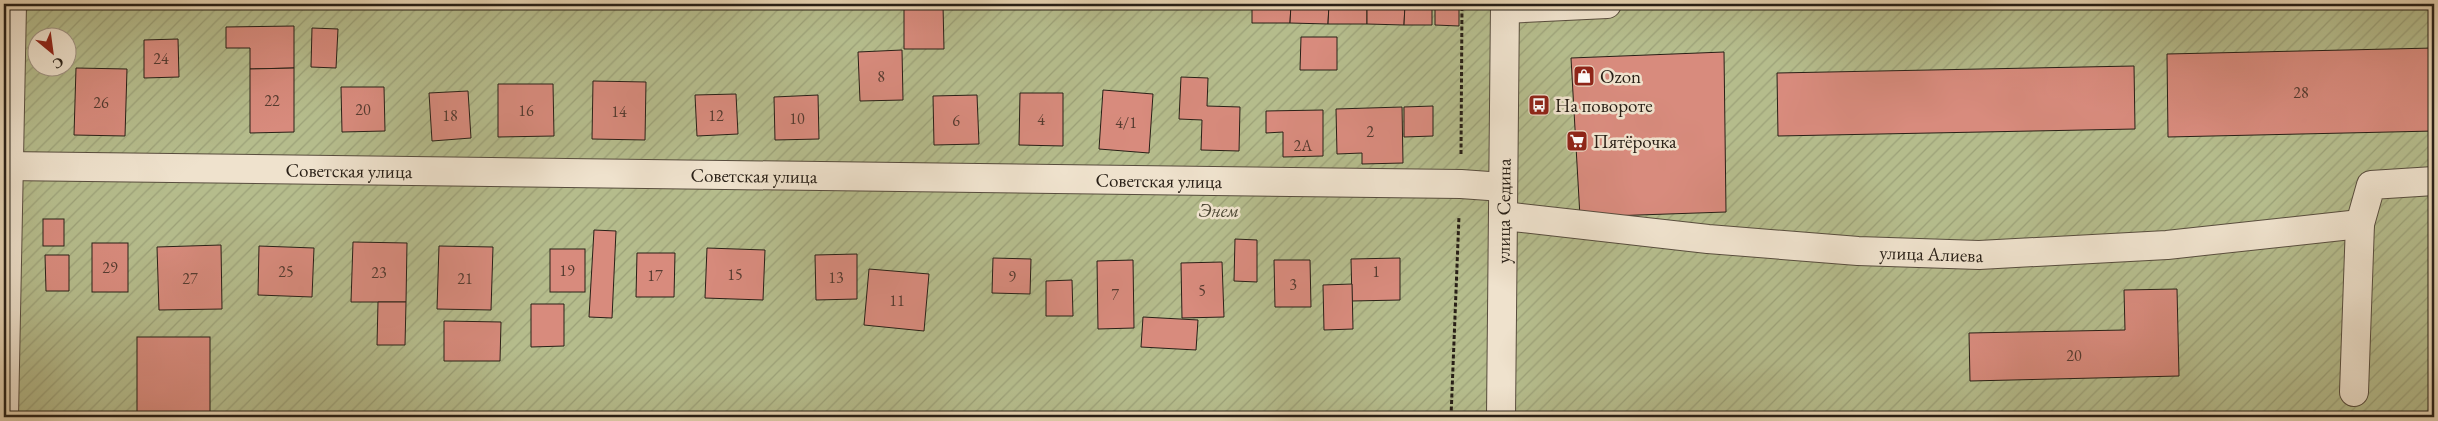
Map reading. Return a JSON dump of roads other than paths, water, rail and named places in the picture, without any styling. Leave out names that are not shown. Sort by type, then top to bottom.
[{"type":"street","points":[[4,417],[7,166],[12,4]]},
{"type":"street","points":[[1505,6],[1607,4]]},
{"type":"street","name":"улица Седина","points":[[1501,417],[1505,6]]},
{"type":"street","name":"Советская улица","points":[[7,166],[1461,184],[1503,187]]},
{"type":"street","points":[[2354,392],[2360,224],[2372,185],[2434,181]]},
{"type":"street","name":"улица Алиева","points":[[1504,216],[1718,240],[1858,251],[1979,255],[2167,246],[2360,224]]},
{"type":"place","name":"Ozon","points":[[1584,76]]},
{"type":"place","name":"На повороте","points":[[1539,105]]},
{"type":"place","name":"Пятёрочка","points":[[1577,141]]},
{"type":"park label","name":"Энем","points":[[1219,210]]}]
